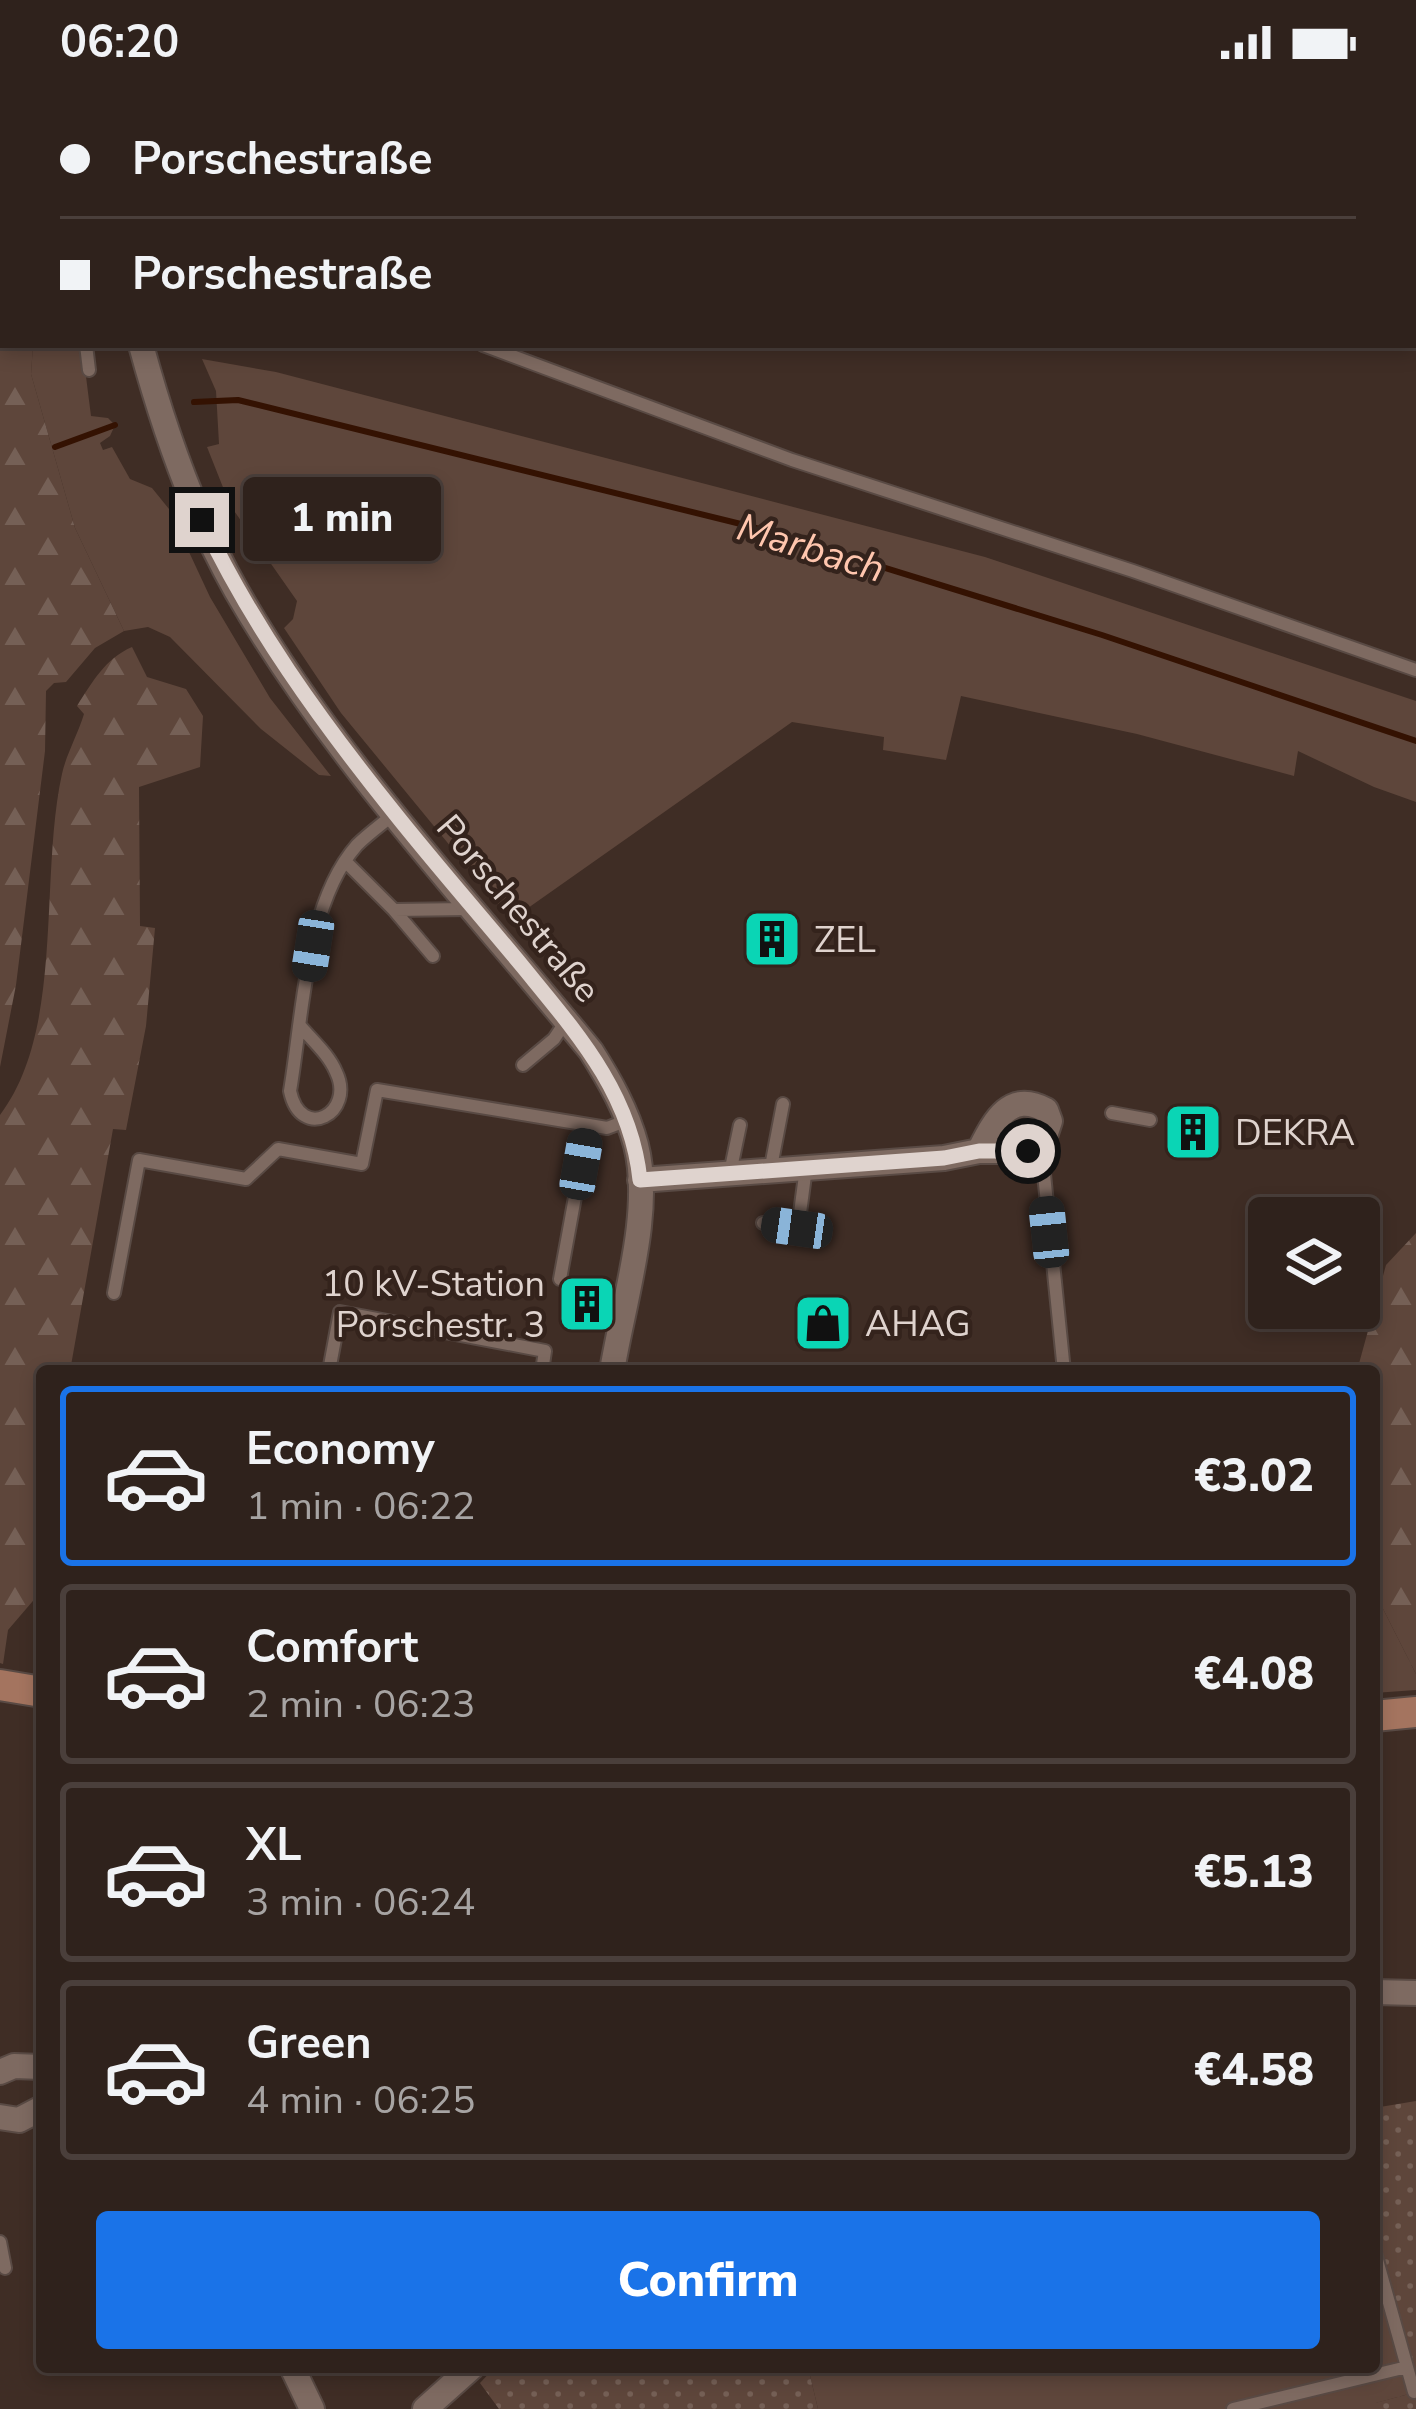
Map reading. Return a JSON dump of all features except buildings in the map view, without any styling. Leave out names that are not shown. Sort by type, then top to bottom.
[{"type":"street","name":"Porschestraße","points":[[142,348],[169,440],[236,590],[301,692],[601,1066],[628,1120],[640,1180],[637,1226],[613,1365]]},
{"type":"street","points":[[640,1180],[1037,1149],[1047,1135],[1046,1110],[1034,1103],[1006,1107],[979,1151]]},
{"type":"street","points":[[0,1685],[36,1692]]},
{"type":"street","points":[[1380,1715],[1416,1712]]},
{"type":"street","points":[[1380,1992],[1416,1993]]},
{"type":"street","points":[[0,2072],[14,2066],[36,2067]]},
{"type":"street","points":[[0,2117],[19,2120],[36,2111]]},
{"type":"street","points":[[295,2373],[312,2409]]},
{"type":"street","points":[[425,2409],[465,2373]]},
{"type":"lane","points":[[86,348],[89,370]]},
{"type":"lane","points":[[491,348],[792,460],[1416,670]]},
{"type":"lane","name":"Porschestraße","points":[[301,1027],[338,1075],[339,1104],[332,1114],[316,1119],[294,1109],[290,1091],[313,946],[328,892],[346,862],[358,844],[395,813]]},
{"type":"lane","points":[[346,862],[433,956]]},
{"type":"lane","points":[[394,910],[476,909]]},
{"type":"lane","points":[[523,1066],[554,1040],[566,1021]]},
{"type":"lane","points":[[114,1293],[139,1160],[247,1179],[278,1149],[362,1164],[376,1090],[588,1126],[607,1128],[628,1120]]},
{"type":"lane","points":[[770,1172],[783,1104]]},
{"type":"lane","points":[[1112,1113],[1150,1120]]},
{"type":"lane","points":[[560,1279],[588,1126]]},
{"type":"lane","points":[[730,1174],[740,1126]]},
{"type":"lane","points":[[1037,1149],[1044,1174],[1063,1365]]},
{"type":"lane","points":[[763,1223],[797,1228],[806,1168]]},
{"type":"lane","points":[[330,1365],[340,1312],[545,1351],[543,1365]]},
{"type":"lane","points":[[0,2242],[5,2268]]},
{"type":"lane","points":[[1380,2270],[1414,2392]]},
{"type":"lane","points":[[1233,2409],[1407,2367]]},
{"type":"green space","points":[[0,348],[33,348],[31,374],[75,528],[124,631],[95,648],[66,682],[54,683],[46,691],[45,751],[16,985],[0,1067]]},
{"type":"green space","points":[[33,348],[82,348],[91,416],[108,418],[115,425],[100,443],[103,450],[112,447],[130,479],[152,488],[169,509],[210,597],[270,698],[331,776],[319,775],[261,729],[170,637],[148,627],[124,631],[75,528],[31,374]]},
{"type":"green space","points":[[202,359],[276,372],[985,557],[1416,701],[1416,802],[1298,751],[1294,776],[1137,734],[961,696],[946,760],[883,750],[884,737],[792,722],[511,920],[341,713],[284,628],[293,619],[297,601],[230,505],[207,447],[219,444],[216,391]]},
{"type":"green space","points":[[132,647],[147,677],[186,689],[203,716],[200,767],[139,787],[140,926],[155,928],[146,1026],[126,1130],[113,1129],[71,1365],[36,1365],[36,1597],[8,1630],[3,1664],[0,1115],[20,1080],[34,1040],[47,951],[55,815],[64,767],[84,714],[77,706],[107,664]]},
{"type":"green space","points":[[1416,1233],[1416,1674],[1380,1603],[1380,1365],[1359,1365],[1368,1329],[1380,1329],[1380,1287],[1386,1265]]},
{"type":"green space","points":[[1380,1603],[1416,1674],[1416,1690],[1380,1693]]},
{"type":"green space","points":[[1416,2101],[1416,2409],[1375,2409],[1375,2403],[1409,2394],[1380,2291],[1380,2107]]},
{"type":"green space","points":[[1380,2291],[1409,2394],[1376,2403],[1375,2409],[818,2409],[809,2373],[1380,2373]]},
{"type":"green space","points":[[489,2373],[809,2373],[818,2409],[499,2409],[480,2383]]},
{"type":"waterway","name":"Marbach","points":[[194,402],[238,400],[753,527],[1102,635],[1416,741]]},
{"type":"waterway","name":"Marbach","points":[[55,447],[115,425]]},
{"type":"place","name":"ZEL","points":[[772,939]]},
{"type":"place","name":"DEKRA","points":[[1193,1132]]},
{"type":"place","name":"10 kV-Station Porschestr. 3","points":[[587,1304]]},
{"type":"place","name":"AHAG","points":[[823,1323]]},
{"type":"route","points":[[202,520],[236,590],[301,692],[591,1051],[628,1120],[640,1180],[944,1158],[979,1151],[1028,1151]]}]
